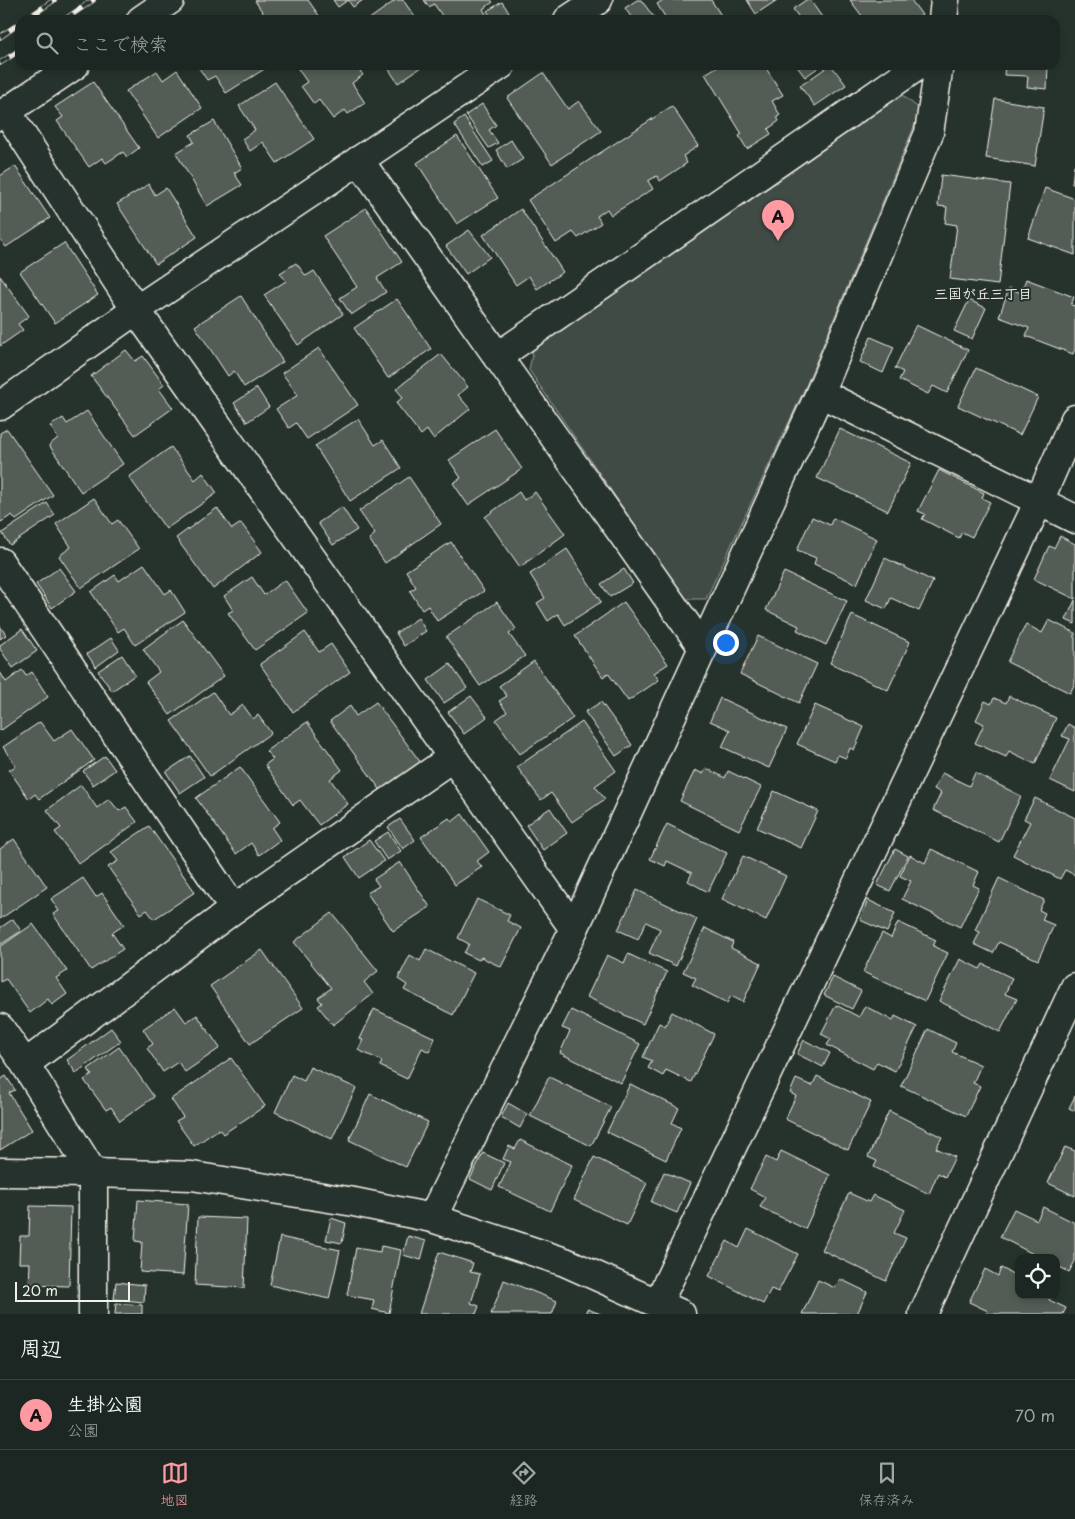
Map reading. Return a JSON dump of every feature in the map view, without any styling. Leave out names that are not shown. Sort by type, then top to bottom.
[{"type":"street","points":[[148,15],[170,0]]},
{"type":"street","points":[[576,15],[598,0]]},
{"type":"street","points":[[944,15],[945,0]]},
{"type":"street","points":[[68,70],[3,114],[136,310],[574,929]]},
{"type":"street","points":[[0,406],[136,310],[494,70]]},
{"type":"street","points":[[498,357],[912,70]]},
{"type":"street","points":[[432,1218],[574,929],[820,394],[929,134],[938,70]]},
{"type":"street","points":[[359,160],[702,648]]},
{"type":"street","points":[[820,394],[1075,519]]},
{"type":"street","points":[[0,1172],[192,1176],[345,1200],[432,1218],[565,1262],[669,1309],[1040,501],[1075,419]]},
{"type":"street","points":[[0,562],[234,909]]},
{"type":"street","points":[[26,1064],[234,909],[453,757]]},
{"type":"street","points":[[923,1314],[1075,987]]},
{"type":"street","points":[[0,1028],[26,1064],[93,1173],[93,1314]]},
{"type":"shaded area","points":[[902,95],[921,110],[805,388],[706,599],[685,599],[529,370],[533,350]]},
{"type":"building","points":[[308,0],[318,15],[265,15],[255,1]]},
{"type":"building","points":[[333,0],[348,0],[338,7]]},
{"type":"building","points":[[348,0],[363,0],[353,7]]},
{"type":"building","points":[[396,0],[403,0],[414,15],[375,15]]},
{"type":"building","points":[[424,0],[491,0],[493,2],[483,9],[486,15],[442,15],[434,4],[429,7]]},
{"type":"building","points":[[637,0],[641,0],[652,15],[630,15],[625,8]]},
{"type":"building","points":[[663,0],[711,0],[721,15],[664,15],[657,4]]},
{"type":"building","points":[[747,0],[777,0],[756,14]]},
{"type":"building","points":[[806,0],[810,0],[820,15],[797,15],[793,9]]},
{"type":"building","points":[[850,0],[911,0],[922,15],[861,15]]},
{"type":"building","points":[[502,2],[511,15],[490,15],[487,11]]},
{"type":"building","points":[[177,70],[202,108],[158,138],[126,91],[157,71],[163,80]]},
{"type":"building","points":[[200,70],[263,70],[226,93],[215,76],[207,80]]},
{"type":"building","points":[[299,70],[360,70],[363,75],[352,83],[365,103],[348,114],[345,110],[333,119],[319,100],[314,104],[301,86],[307,82]]},
{"type":"building","points":[[389,70],[417,70],[398,83]]},
{"type":"building","points":[[712,70],[767,70],[783,95],[772,101],[780,115],[777,117],[779,121],[768,129],[771,134],[747,149],[739,136],[742,134],[705,74]]},
{"type":"building","points":[[800,70],[815,70],[805,77]]},
{"type":"building","points":[[823,70],[835,70],[846,85],[815,106],[800,86]]},
{"type":"building","points":[[1004,70],[1048,70],[1047,89],[1027,87],[1028,76],[1004,75]]},
{"type":"building","points":[[543,73],[568,109],[579,101],[601,131],[552,164],[507,98]]},
{"type":"building","points":[[93,82],[139,148],[127,157],[123,152],[106,163],[102,158],[89,167],[57,121],[63,117],[55,107]]},
{"type":"building","points":[[275,82],[314,139],[277,163],[263,142],[250,151],[242,139],[255,130],[239,106]]},
{"type":"building","points":[[995,99],[1044,107],[1035,166],[986,158]]},
{"type":"building","points":[[482,104],[496,125],[489,130],[498,143],[489,148],[466,115]]},
{"type":"building","points":[[672,106],[698,146],[683,156],[687,163],[660,181],[657,176],[648,181],[653,189],[611,215],[607,209],[597,216],[601,223],[578,238],[573,232],[556,243],[528,200]]},
{"type":"building","points":[[464,117],[493,161],[483,167],[454,124]]},
{"type":"building","points":[[214,121],[242,168],[234,173],[242,185],[207,206],[176,153],[194,142],[190,135]]},
{"type":"building","points":[[457,136],[498,198],[457,224],[417,163]]},
{"type":"building","points":[[511,140],[523,159],[507,169],[496,150]]},
{"type":"building","points":[[1074,165],[1075,184],[1072,184]]},
{"type":"building","points":[[15,166],[50,218],[6,247],[0,239],[0,176]]},
{"type":"building","points":[[941,175],[1010,184],[998,285],[950,279],[957,225],[945,223],[947,207],[938,206]]},
{"type":"building","points":[[149,184],[155,195],[166,188],[197,237],[156,264],[117,204]]},
{"type":"building","points":[[1045,188],[1075,199],[1075,255],[1028,238]]},
{"type":"building","points":[[366,208],[402,262],[377,278],[386,292],[351,315],[340,298],[357,287],[323,236]]},
{"type":"building","points":[[521,209],[563,272],[537,289],[529,276],[516,285],[483,235]]},
{"type":"building","points":[[469,230],[490,257],[466,274],[446,246]]},
{"type":"building","points":[[64,243],[98,295],[55,323],[20,272]]},
{"type":"building","points":[[296,263],[306,276],[314,271],[343,314],[298,345],[264,295],[286,281],[280,273]]},
{"type":"building","points":[[0,276],[29,316],[18,324],[23,330],[0,346]]},
{"type":"building","points":[[1026,279],[1074,297],[1071,305],[1075,306],[1075,349],[1073,354],[1026,336],[1029,328],[999,317],[1009,288],[1021,293]]},
{"type":"building","points":[[241,296],[283,362],[244,387],[234,371],[228,376],[195,326]]},
{"type":"building","points":[[397,299],[431,349],[388,378],[354,328]]},
{"type":"building","points":[[969,300],[986,308],[972,339],[954,331]]},
{"type":"building","points":[[916,325],[968,350],[947,393],[933,386],[928,394],[899,380],[903,372],[895,368]]},
{"type":"building","points":[[871,337],[894,347],[883,373],[860,362]]},
{"type":"building","points":[[319,348],[358,405],[307,439],[296,423],[289,428],[276,409],[298,395],[282,373]]},
{"type":"building","points":[[126,350],[135,361],[143,356],[164,385],[159,389],[173,408],[135,435],[91,376]]},
{"type":"building","points":[[441,354],[468,387],[458,395],[470,409],[433,439],[427,430],[421,435],[396,403],[403,397],[396,389]]},
{"type":"building","points":[[976,368],[1038,397],[1020,435],[958,406]]},
{"type":"building","points":[[257,388],[269,407],[247,422],[234,403]]},
{"type":"building","points":[[87,411],[123,464],[81,492],[49,445],[58,438],[50,426],[63,418],[67,424]]},
{"type":"building","points":[[358,419],[375,445],[383,440],[401,468],[350,501],[315,446]]},
{"type":"building","points":[[7,429],[53,495],[16,520],[12,515],[1,522],[0,433]]},
{"type":"building","points":[[495,429],[522,469],[468,505],[453,483],[461,478],[449,460]]},
{"type":"building","points":[[840,429],[911,463],[888,511],[817,478]]},
{"type":"building","points":[[171,447],[195,480],[203,473],[217,493],[166,529],[129,477]]},
{"type":"building","points":[[939,470],[984,493],[982,498],[990,502],[972,537],[962,532],[959,538],[922,519],[925,514],[918,511]]},
{"type":"building","points":[[409,477],[441,524],[385,563],[369,539],[375,534],[359,511]]},
{"type":"building","points":[[519,492],[524,500],[535,492],[565,534],[520,567],[485,517]]},
{"type":"building","points":[[94,498],[112,524],[118,520],[139,549],[81,588],[59,556],[71,547],[56,524]]},
{"type":"building","points":[[47,503],[55,515],[10,545],[2,533]]},
{"type":"building","points":[[342,507],[357,530],[333,545],[318,523]]},
{"type":"building","points":[[217,508],[232,529],[241,523],[262,552],[213,589],[176,538]]},
{"type":"building","points":[[812,517],[830,525],[833,518],[877,539],[857,584],[814,564],[816,558],[797,550]]},
{"type":"building","points":[[1060,536],[1075,544],[1075,599],[1034,579],[1049,546],[1054,548]]},
{"type":"building","points":[[451,542],[484,591],[437,621],[428,606],[422,610],[410,591],[416,587],[406,571]]},
{"type":"building","points":[[567,549],[601,602],[565,625],[558,614],[548,621],[537,603],[545,598],[530,574]]},
{"type":"building","points":[[885,558],[933,581],[919,611],[891,598],[886,609],[866,600]]},
{"type":"building","points":[[144,564],[165,594],[171,590],[185,612],[135,645],[124,628],[118,632],[91,592],[115,575],[119,581]]},
{"type":"building","points":[[59,568],[76,591],[52,608],[36,584]]},
{"type":"building","points":[[624,569],[633,583],[610,597],[601,584]]},
{"type":"building","points":[[784,572],[847,601],[826,645],[797,630],[799,626],[766,610]]},
{"type":"building","points":[[252,577],[264,595],[285,580],[308,613],[255,650],[228,613],[233,610],[224,596]]},
{"type":"building","points":[[1075,600],[1075,624],[1066,620]]},
{"type":"building","points":[[497,602],[516,629],[509,634],[525,656],[480,686],[446,637]]},
{"type":"building","points":[[624,602],[668,664],[654,673],[659,680],[628,701],[608,673],[603,677],[575,636]]},
{"type":"building","points":[[852,615],[910,642],[888,690],[830,663]]},
{"type":"building","points":[[418,618],[426,631],[404,646],[396,633]]},
{"type":"building","points":[[183,620],[224,676],[170,715],[146,682],[159,672],[143,649]]},
{"type":"building","points":[[1049,620],[1075,633],[1075,683],[1070,693],[1007,662],[1026,624],[1042,633]]},
{"type":"building","points":[[0,626],[6,635],[0,639]]},
{"type":"building","points":[[22,629],[37,651],[13,668],[0,649],[0,645]]},
{"type":"building","points":[[305,632],[319,652],[331,644],[350,672],[293,712],[260,664]]},
{"type":"building","points":[[758,636],[817,664],[799,703],[740,674]]},
{"type":"building","points":[[111,638],[119,650],[96,667],[87,654]]},
{"type":"building","points":[[122,655],[135,675],[112,691],[98,671]]},
{"type":"building","points":[[534,661],[573,718],[520,754],[496,720],[507,712],[499,701],[507,696],[499,686]]},
{"type":"building","points":[[450,664],[467,688],[444,703],[428,680]]},
{"type":"building","points":[[22,670],[26,676],[32,672],[48,697],[0,731],[0,672],[6,682]]},
{"type":"building","points":[[213,692],[229,715],[243,705],[253,719],[258,715],[271,733],[210,776],[171,721]]},
{"type":"building","points":[[471,696],[487,717],[464,734],[448,712]]},
{"type":"building","points":[[1009,696],[1056,718],[1035,764],[1009,751],[1006,757],[975,743],[984,724],[976,720],[985,701],[991,704],[994,698],[1006,703]]},
{"type":"building","points":[[720,698],[787,729],[769,768],[722,747],[730,730],[710,721]]},
{"type":"building","points":[[376,702],[421,763],[382,792],[330,721],[350,706],[356,716]]},
{"type":"building","points":[[601,702],[632,745],[616,756],[585,712]]},
{"type":"building","points":[[815,705],[864,727],[854,750],[850,748],[846,758],[838,755],[835,761],[797,744]]},
{"type":"building","points":[[40,722],[54,741],[72,729],[94,760],[39,799],[35,794],[29,799],[9,770],[16,766],[3,747]]},
{"type":"building","points":[[307,722],[342,770],[330,779],[348,804],[319,825],[300,800],[293,805],[265,765],[273,759],[266,751]]},
{"type":"building","points":[[582,722],[616,771],[595,786],[605,799],[572,822],[551,793],[541,800],[517,767]]},
{"type":"building","points":[[1068,724],[1075,728],[1075,792],[1050,780],[1070,739],[1062,736]]},
{"type":"building","points":[[105,756],[115,770],[93,785],[83,771]]},
{"type":"building","points":[[190,756],[204,777],[180,793],[166,772]]},
{"type":"building","points":[[240,767],[280,822],[272,828],[280,840],[259,855],[251,843],[236,854],[196,798]]},
{"type":"building","points":[[706,768],[725,778],[728,771],[761,787],[739,830],[680,801],[695,770],[703,774]]},
{"type":"building","points":[[942,773],[969,786],[975,773],[1021,796],[999,842],[933,810],[941,793],[934,789]]},
{"type":"building","points":[[81,785],[97,808],[109,799],[119,811],[126,807],[137,822],[79,864],[55,832],[61,828],[47,810]]},
{"type":"building","points":[[774,791],[818,811],[801,848],[757,828]]},
{"type":"building","points":[[1035,798],[1075,818],[1075,875],[1065,870],[1060,879],[1013,855],[1030,822],[1024,819]]},
{"type":"building","points":[[550,808],[567,833],[543,850],[526,825]]},
{"type":"building","points":[[462,814],[489,852],[477,861],[482,867],[455,885],[421,837],[449,818],[452,822]]},
{"type":"building","points":[[400,819],[415,840],[403,849],[388,827]]},
{"type":"building","points":[[667,824],[727,853],[708,892],[688,881],[692,873],[667,861],[665,866],[650,859]]},
{"type":"building","points":[[149,826],[195,892],[154,919],[147,910],[141,914],[108,867],[118,861],[111,852]]},
{"type":"building","points":[[388,832],[401,851],[387,860],[374,841]]},
{"type":"building","points":[[14,839],[47,887],[0,919],[0,849]]},
{"type":"building","points":[[369,840],[384,861],[359,878],[345,857]]},
{"type":"building","points":[[895,849],[908,856],[890,891],[877,885]]},
{"type":"building","points":[[931,849],[979,872],[973,885],[979,888],[960,927],[902,899],[911,881],[900,876],[910,855],[925,863]]},
{"type":"building","points":[[743,856],[786,876],[766,920],[722,899]]},
{"type":"building","points":[[400,862],[430,907],[393,931],[367,893],[379,886],[374,879]]},
{"type":"building","points":[[83,878],[96,897],[102,893],[124,925],[112,933],[123,949],[91,970],[53,914],[59,911],[51,899]]},
{"type":"building","points":[[999,878],[1044,900],[1039,910],[1045,913],[1042,920],[1054,925],[1038,960],[999,942],[993,953],[974,944],[980,932],[975,930]]},
{"type":"building","points":[[637,890],[697,919],[676,966],[649,953],[660,929],[646,922],[638,939],[618,930]]},
{"type":"building","points":[[477,899],[510,915],[507,921],[521,928],[501,967],[481,957],[479,960],[464,953],[469,944],[458,938]]},
{"type":"building","points":[[868,900],[895,913],[887,932],[860,920]]},
{"type":"building","points":[[332,913],[378,971],[364,982],[373,994],[333,1025],[318,1006],[322,1003],[318,998],[331,988],[294,942]]},
{"type":"building","points":[[13,919],[21,931],[0,945],[0,928]]},
{"type":"building","points":[[898,922],[936,940],[933,946],[948,953],[925,1001],[863,972],[882,933],[891,938]]},
{"type":"building","points":[[33,924],[67,971],[56,978],[67,994],[52,1005],[48,999],[30,1013],[6,979],[0,982],[0,947]]},
{"type":"building","points":[[705,928],[733,942],[731,948],[761,963],[743,1002],[731,996],[727,1003],[692,985],[696,978],[683,972]]},
{"type":"building","points":[[426,949],[474,973],[453,1015],[404,990],[407,985],[398,979],[410,955],[420,961]]},
{"type":"building","points":[[262,950],[303,1008],[250,1044],[210,986]]},
{"type":"building","points":[[628,954],[667,972],[643,1024],[587,997],[607,955],[624,963]]},
{"type":"building","points":[[960,959],[980,969],[983,964],[1012,978],[1005,994],[1017,999],[1000,1032],[939,1001]]},
{"type":"building","points":[[833,977],[861,991],[852,1009],[824,995]]},
{"type":"building","points":[[836,1005],[859,1017],[865,1006],[893,1021],[895,1016],[917,1027],[895,1071],[877,1062],[873,1069],[827,1045],[831,1039],[821,1034]]},
{"type":"building","points":[[175,1007],[186,1022],[197,1015],[220,1048],[185,1072],[178,1062],[163,1072],[147,1048],[153,1044],[143,1029]]},
{"type":"building","points":[[374,1009],[435,1038],[429,1052],[422,1048],[407,1079],[380,1066],[382,1061],[358,1050],[363,1040],[360,1039]]},
{"type":"building","points":[[571,1010],[640,1044],[621,1083],[560,1053],[570,1031],[562,1028]]},
{"type":"building","points":[[672,1012],[714,1034],[691,1082],[666,1070],[663,1076],[648,1068],[652,1061],[643,1057],[659,1023],[665,1026]]},
{"type":"building","points":[[111,1028],[121,1041],[76,1073],[67,1060]]},
{"type":"building","points":[[928,1029],[956,1043],[952,1052],[981,1065],[973,1083],[980,1086],[966,1116],[901,1086]]},
{"type":"building","points":[[804,1040],[830,1053],[823,1067],[797,1054]]},
{"type":"building","points":[[119,1047],[154,1097],[120,1121],[111,1107],[106,1110],[84,1080],[92,1075],[88,1069]]},
{"type":"building","points":[[231,1058],[265,1106],[223,1134],[219,1129],[194,1146],[176,1121],[183,1117],[171,1099]]},
{"type":"building","points":[[310,1067],[356,1088],[332,1139],[275,1112],[292,1075],[304,1081]]},
{"type":"building","points":[[6,1076],[15,1090],[9,1093],[32,1130],[0,1150],[0,1080]]},
{"type":"building","points":[[817,1076],[871,1102],[848,1150],[785,1119],[796,1096],[790,1093],[796,1079],[812,1086]]},
{"type":"building","points":[[549,1077],[611,1107],[591,1146],[530,1116]]},
{"type":"building","points":[[630,1084],[679,1108],[672,1123],[681,1128],[666,1160],[607,1132]]},
{"type":"building","points":[[370,1094],[428,1122],[406,1167],[349,1140]]},
{"type":"building","points":[[1075,1096],[1075,1111],[1069,1108]]},
{"type":"building","points":[[508,1103],[527,1114],[520,1128],[501,1117]]},
{"type":"building","points":[[889,1111],[942,1137],[936,1148],[955,1157],[945,1177],[938,1173],[929,1194],[874,1167],[877,1161],[868,1157]]},
{"type":"building","points":[[520,1140],[572,1165],[550,1211],[499,1187],[511,1162],[503,1159],[509,1146],[515,1149]]},
{"type":"building","points":[[1065,1147],[1075,1151],[1075,1196],[1048,1183]]},
{"type":"building","points":[[781,1151],[830,1175],[805,1229],[760,1207],[765,1197],[750,1189],[766,1157],[776,1162]]},
{"type":"building","points":[[483,1153],[504,1163],[492,1190],[470,1179]]},
{"type":"building","points":[[594,1157],[647,1183],[627,1225],[574,1200]]},
{"type":"building","points":[[664,1172],[690,1183],[677,1213],[651,1202]]},
{"type":"building","points":[[849,1193],[869,1202],[873,1195],[905,1210],[894,1233],[906,1238],[886,1281],[822,1250]]},
{"type":"building","points":[[138,1200],[188,1204],[183,1275],[140,1272],[142,1242],[135,1241]]},
{"type":"building","points":[[30,1206],[71,1207],[69,1286],[29,1285],[30,1263],[19,1263],[20,1236],[29,1236]]},
{"type":"building","points":[[1043,1207],[1075,1223],[1075,1261],[1069,1272],[1060,1267],[1060,1254],[1033,1254],[1000,1237],[1014,1209],[1037,1220]]},
{"type":"building","points":[[198,1217],[247,1219],[244,1288],[195,1285]]},
{"type":"building","points":[[331,1218],[346,1223],[342,1243],[326,1240]]},
{"type":"building","points":[[748,1229],[798,1254],[778,1292],[771,1289],[763,1304],[709,1276],[727,1241],[739,1248]]},
{"type":"building","points":[[408,1236],[426,1241],[421,1260],[403,1255]]},
{"type":"building","points":[[280,1237],[340,1250],[329,1299],[270,1285]]},
{"type":"building","points":[[381,1246],[401,1250],[389,1313],[372,1309],[374,1300],[347,1295],[356,1248],[380,1252]]},
{"type":"building","points":[[439,1252],[473,1263],[470,1272],[480,1274],[471,1303],[479,1306],[476,1314],[419,1314]]},
{"type":"building","points":[[1001,1268],[1015,1275],[1015,1299],[1049,1299],[1066,1308],[1063,1314],[986,1314],[988,1311],[969,1302],[985,1269],[998,1276]]},
{"type":"building","points":[[840,1279],[867,1292],[857,1314],[802,1314],[818,1280],[835,1288]]},
{"type":"building","points":[[504,1280],[557,1301],[552,1314],[491,1314]]},
{"type":"building","points":[[116,1282],[145,1285],[144,1302],[114,1299]]},
{"type":"building","points":[[116,1303],[142,1305],[142,1314],[115,1314]]},
{"type":"building","points":[[587,1309],[601,1314],[585,1314]]},
{"type":"railway","points":[[32,15],[54,0]]},
{"type":"railway","points":[[71,15],[93,0]]},
{"type":"railway","points":[[0,37],[15,26]]},
{"type":"railway","points":[[0,63],[15,53]]},
{"type":"place","name":"生掛公園","points":[[778,241]]},
{"type":"district","name":"三国が丘三丁目","points":[[983,294]]}]
